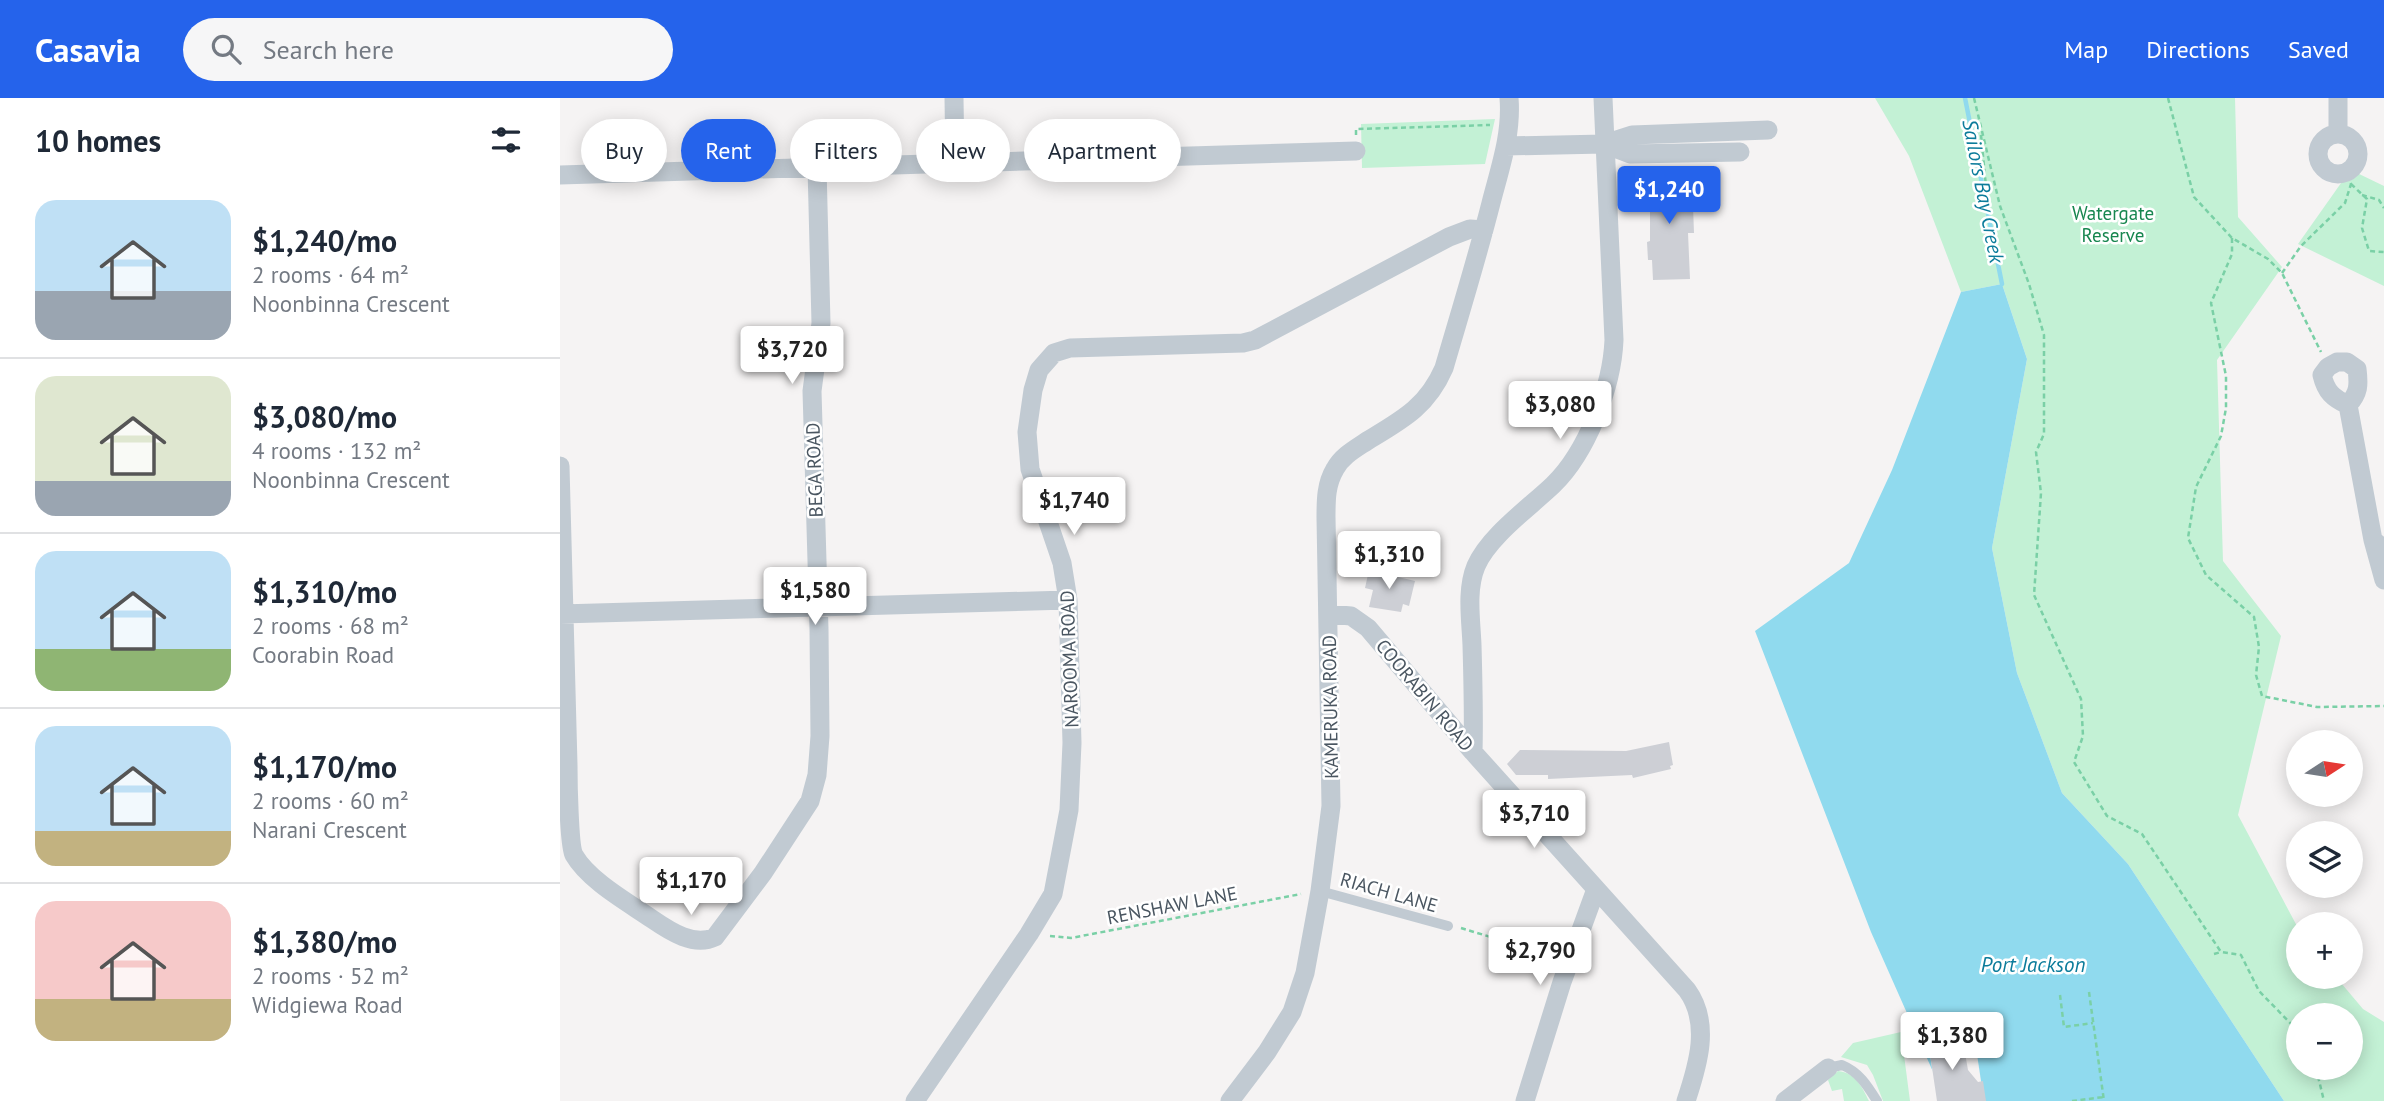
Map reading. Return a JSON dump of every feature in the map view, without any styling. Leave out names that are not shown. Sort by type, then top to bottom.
[{"type":"street","points":[[954,98],[954,119]]},
{"type":"street","name":"KAMERUKA ROAD","points":[[1230,1101],[1280,1033],[1299,995],[1320,891],[1331,806],[1326,506],[1329,481],[1335,467],[1345,457],[1418,408],[1437,383],[1444,368],[1485,230],[1506,146],[1509,125],[1508,98]]},
{"type":"street","points":[[1473,752],[1470,602],[1476,566],[1499,537],[1556,482],[1571,463],[1593,421],[1611,372],[1614,340],[1603,98]]},
{"type":"street","points":[[2338,98],[2338,133]]},
{"type":"street","points":[[1506,146],[1604,144],[1632,135],[1768,130]]},
{"type":"street","points":[[2338,133],[2353,140],[2358,149],[2358,159],[2349,178],[2326,171],[2317,160],[2318,147],[2325,138],[2338,133]]},
{"type":"street","points":[[1604,144],[1630,154],[1740,152]]},
{"type":"street","points":[[1010,161],[1356,151]]},
{"type":"street","points":[[560,174],[790,168]]},
{"type":"street","name":"BEGA ROAD","points":[[562,614],[573,854],[609,889],[663,927],[695,942],[704,942],[715,937],[764,873],[810,802],[817,775],[820,736],[812,391],[821,323],[817,182]]},
{"type":"street","name":"NAROOMA ROAD","points":[[915,1101],[1029,934],[1053,894],[1069,810],[1072,743],[1068,600],[1062,563],[1035,488],[1027,452],[1036,380],[1048,358],[1058,350],[1070,348],[1255,340],[1449,237],[1470,229],[1485,230]]},
{"type":"street","points":[[2337,362],[2347,362],[2357,369],[2357,394],[2348,405],[2334,398],[2325,387],[2322,375],[2337,362]]},
{"type":"street","points":[[2348,405],[2384,580]]},
{"type":"street","points":[[560,466],[562,614],[1068,600]]},
{"type":"street","name":"COORABIN ROAD","points":[[1329,614],[1351,616],[1363,623],[1473,752],[1681,982],[1697,1007],[1700,1027],[1699,1049],[1686,1101]]},
{"type":"street","points":[[1525,1101],[1562,982],[1596,889]]},
{"type":"street","points":[[1785,1101],[1828,1068]]},
{"type":"lane","name":"RIACH LANE","points":[[1320,891],[1448,926]]},
{"type":"lane","points":[[1828,1068],[1842,1065],[1853,1070],[1866,1083],[1877,1101]]},
{"type":"path","points":[[1974,98],[2000,206],[2029,284],[2044,335],[2044,434],[2036,452],[2041,493],[2035,595],[2081,699],[2084,736],[2074,762],[2107,816],[2142,834],[2221,952]]},
{"type":"path","points":[[2168,98],[2194,197],[2232,237],[2268,259],[2282,273],[2329,367]]},
{"type":"path","points":[[1356,151],[1356,129],[1483,125]]},
{"type":"path","points":[[1981,128],[1988,207]]},
{"type":"path","points":[[2282,273],[2301,246],[2345,203],[2349,178]]},
{"type":"path","points":[[2349,178],[2367,199],[2362,228],[2369,251],[2384,252]]},
{"type":"path","points":[[2362,195],[2379,200],[2384,208]]},
{"type":"path","points":[[2232,237],[2232,254],[2211,303],[2226,376],[2221,436],[2196,487],[2188,538],[2206,575],[2254,617],[2259,647],[2256,675],[2262,696],[2317,707],[2384,706]]},
{"type":"path","name":"RENSHAW LANE","points":[[1029,934],[1071,938],[1320,891]]},
{"type":"path","points":[[1448,926],[1507,942],[1562,982]]},
{"type":"path","points":[[2214,954],[2221,952],[2241,955],[2259,991],[2286,1019]]},
{"type":"path","points":[[2072,1101],[2104,1099],[2089,992]]},
{"type":"path","points":[[2060,995],[2064,1027],[2093,1023]]},
{"type":"path","points":[[2319,1080],[2324,1101]]},
{"type":"green space","name":"Watergate Reserve","points":[[1875,98],[2235,98],[2238,217],[2282,267],[2217,360],[2223,561],[2281,636],[2238,815],[2290,912],[2286,912],[2286,989],[2346,989],[2358,1003],[2286,1003],[2286,1080],[2363,1080],[2363,1009],[2384,1022],[2384,1101],[2284,1101],[2128,864],[2062,793],[2017,673],[1992,548],[2027,359],[2002,284],[1961,292],[1909,156]]},
{"type":"green space","points":[[1495,119],[1485,164],[1362,168],[1361,124]]},
{"type":"green space","points":[[2355,172],[2384,186],[2384,286],[2298,244],[2346,176]]},
{"type":"green space","points":[[1901,1032],[1910,1101],[1883,1101],[1867,1065],[1841,1057],[1853,1043]]},
{"type":"green space","points":[[1838,1071],[1854,1078],[1869,1101],[1844,1101],[1842,1089],[1832,1091],[1828,1080]]},
{"type":"water","name":"Port Jackson","points":[[2002,284],[2027,359],[1992,548],[2017,673],[2062,793],[2128,864],[2284,1101],[1946,1101],[1871,932],[1755,631],[1849,563],[1892,470],[1961,292]]},
{"type":"pier","points":[[1972,1021],[1984,1101],[1942,1101],[1934,1082],[1926,1027]]},
{"type":"building","points":[[1683,168],[1684,206],[1693,206],[1694,233],[1688,233],[1690,279],[1653,280],[1652,260],[1648,260],[1647,242],[1650,241],[1650,169]]},
{"type":"building","points":[[1369,570],[1415,581],[1409,606],[1403,604],[1401,612],[1369,607],[1373,590],[1365,588]]},
{"type":"building","points":[[1669,742],[1673,765],[1670,766],[1671,769],[1633,778],[1632,775],[1548,779],[1548,775],[1516,775],[1507,764],[1520,750],[1626,751]]},
{"type":"building","points":[[1941,1025],[1946,1056],[1965,1053],[1968,1070],[1978,1082],[1983,1081],[1986,1101],[1937,1101],[1926,1027]]},
{"type":"waterway","name":"Sailors Bay Creek","points":[[1965,98],[2002,284]]}]
